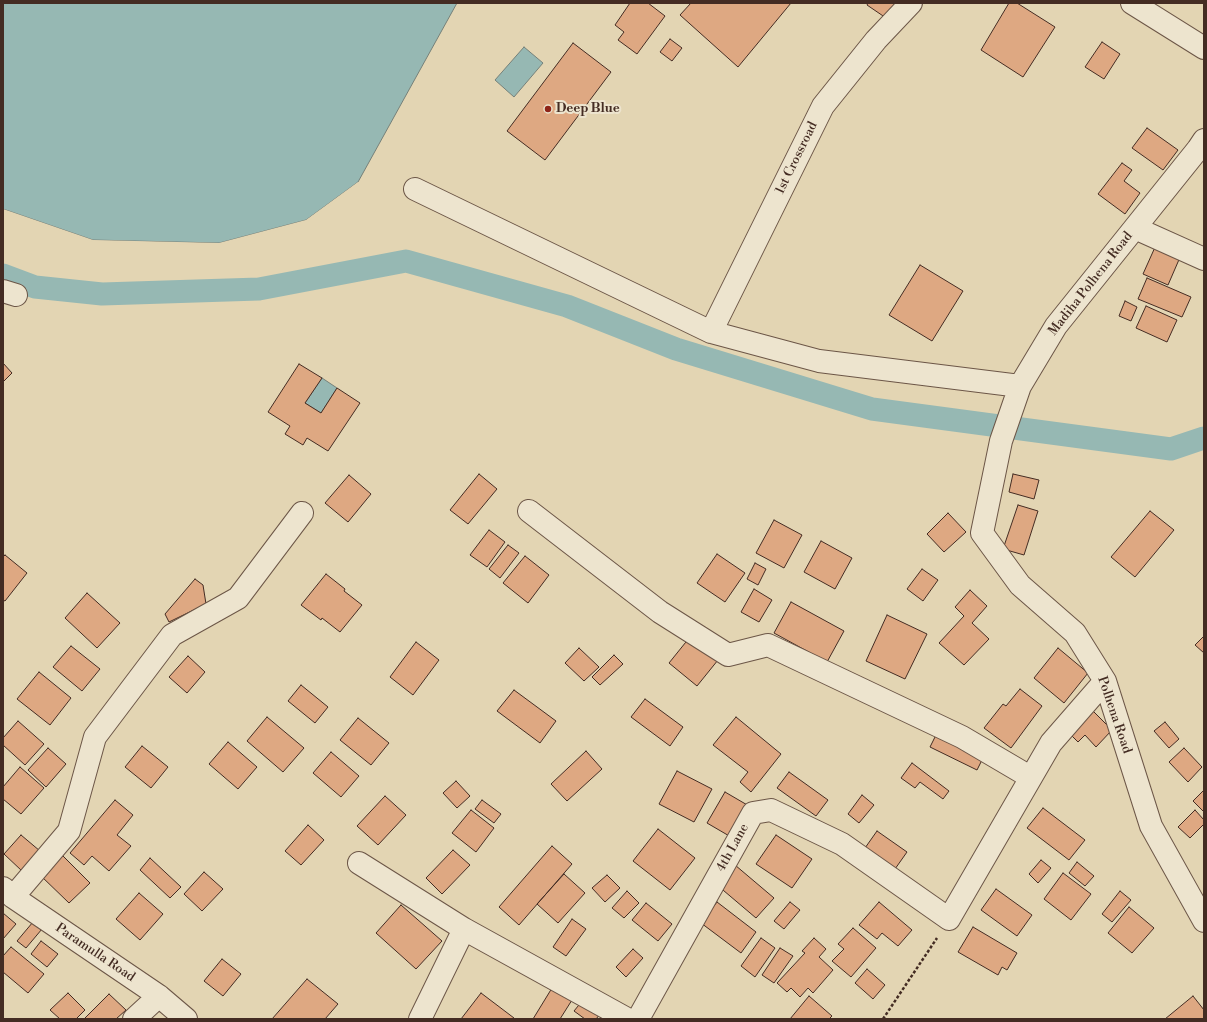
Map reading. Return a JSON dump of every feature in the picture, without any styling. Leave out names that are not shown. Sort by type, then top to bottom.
[{"type":"street","name":"1st Crossroad","points":[[711,332],[823,106],[876,40],[911,3]]},
{"type":"street","points":[[1132,3],[1204,48]]},
{"type":"street","name":"Madiha Polhena Road","points":[[1001,441],[1017,395],[1056,326],[1202,147]]},
{"type":"street","points":[[414,189],[711,332],[819,361],[1017,395]]},
{"type":"street","points":[[1135,228],[1204,259]]},
{"type":"street","name":"Polhena Road","points":[[1001,441],[982,533],[1020,585],[1075,633],[1105,681],[1151,826],[1204,921]]},
{"type":"street","points":[[529,511],[660,612],[728,655],[768,645],[962,737],[1030,777]]},
{"type":"street","points":[[8,892],[69,831],[95,736],[172,635],[238,598],[302,513]]},
{"type":"street","points":[[949,919],[1051,743],[1105,681]]},
{"type":"street","name":"4th Lane","points":[[638,1019],[753,813],[771,810],[842,844],[949,919]]},
{"type":"street","points":[[359,864],[464,930],[628,1019]]},
{"type":"street","name":"Paramulla Road","points":[[8,892],[159,996],[186,1019]]},
{"type":"street","points":[[420,1019],[464,930]]},
{"type":"street","points":[[134,1019],[159,996]]},
{"type":"path","points":[[883,1019],[949,919]]},
{"type":"water","points":[[3,3],[457,3],[358,182],[306,220],[219,243],[93,240],[3,209]]},
{"type":"water","points":[[524,47],[543,63],[514,97],[495,80]]},
{"type":"water","points":[[322,378],[337,388],[321,413],[305,403]]},
{"type":"pier","points":[[358,182],[359,184],[307,222],[220,245],[93,242],[3,211],[3,209],[93,240],[219,243],[306,220]]},
{"type":"building","points":[[630,3],[648,3],[665,16],[637,54],[618,40],[624,32],[615,25]]},
{"type":"building","points":[[691,3],[791,3],[738,67],[680,15]]},
{"type":"building","points":[[868,3],[901,3],[889,20],[867,5]]},
{"type":"building","points":[[1009,3],[1017,3],[1055,27],[1023,77],[981,50]]},
{"type":"building","points":[[670,39],[682,48],[672,61],[660,52]]},
{"type":"building","points":[[1102,42],[1120,54],[1104,79],[1085,67]]},
{"type":"building","points":[[573,43],[611,72],[545,160],[507,131]]},
{"type":"building","points":[[1147,128],[1178,150],[1163,170],[1132,148]]},
{"type":"building","points":[[1122,163],[1132,170],[1124,181],[1140,193],[1125,214],[1098,194]]},
{"type":"building","points":[[1156,245],[1181,255],[1168,285],[1143,274]]},
{"type":"building","points":[[920,265],[963,291],[932,341],[889,315]]},
{"type":"building","points":[[1147,278],[1191,297],[1182,317],[1138,299]]},
{"type":"building","points":[[1125,301],[1137,307],[1131,321],[1119,316]]},
{"type":"building","points":[[1146,306],[1177,320],[1167,342],[1136,328]]},
{"type":"building","points":[[3,363],[12,373],[3,382]]},
{"type":"building","points":[[299,364],[322,378],[305,403],[321,413],[337,388],[360,403],[328,451],[307,438],[303,445],[285,434],[290,426],[268,412]]},
{"type":"building","points":[[479,474],[497,489],[468,524],[450,510]]},
{"type":"building","points":[[1013,474],[1039,480],[1034,499],[1009,492]]},
{"type":"building","points":[[349,475],[371,494],[348,522],[325,503]]},
{"type":"building","points":[[1018,505],[1038,511],[1024,555],[1003,549]]},
{"type":"building","points":[[1150,511],[1174,530],[1135,577],[1111,557]]},
{"type":"building","points":[[948,513],[966,532],[944,552],[927,534]]},
{"type":"building","points":[[774,520],[802,535],[784,568],[756,553]]},
{"type":"building","points":[[489,530],[505,542],[487,567],[470,555]]},
{"type":"building","points":[[821,541],[852,558],[835,589],[804,572]]},
{"type":"building","points":[[508,545],[519,553],[500,578],[489,569]]},
{"type":"building","points":[[717,554],[745,573],[725,602],[697,583]]},
{"type":"building","points":[[5,555],[27,573],[5,601],[3,600],[3,557]]},
{"type":"building","points":[[525,556],[549,575],[528,603],[503,583]]},
{"type":"building","points":[[755,563],[766,569],[758,585],[747,579]]},
{"type":"building","points":[[922,569],[938,580],[923,601],[907,589]]},
{"type":"building","points":[[326,574],[362,605],[340,632],[322,618],[321,620],[301,605]]},
{"type":"building","points":[[195,579],[203,585],[206,604],[169,622],[165,614]]},
{"type":"building","points":[[754,589],[772,600],[759,622],[741,612]]},
{"type":"building","points":[[970,590],[987,606],[972,623],[989,639],[964,665],[939,643],[964,616],[955,607]]},
{"type":"building","points":[[87,593],[120,623],[97,648],[65,618]]},
{"type":"building","points":[[791,602],[844,631],[827,662],[774,633]]},
{"type":"building","points":[[887,615],[927,634],[905,679],[866,661]]},
{"type":"building","points":[[1204,636],[1204,653],[1195,645]]},
{"type":"building","points":[[690,637],[718,660],[697,686],[669,663]]},
{"type":"building","points":[[416,642],[439,660],[413,695],[390,677]]},
{"type":"building","points":[[71,646],[100,669],[82,691],[53,667]]},
{"type":"building","points":[[579,648],[599,667],[584,681],[565,663]]},
{"type":"building","points":[[1058,648],[1088,673],[1064,703],[1034,678]]},
{"type":"building","points":[[614,655],[623,664],[600,685],[592,677]]},
{"type":"building","points":[[188,656],[205,672],[187,693],[169,677]]},
{"type":"building","points":[[39,672],[71,698],[50,725],[17,699]]},
{"type":"building","points":[[301,685],[328,707],[315,723],[288,701]]},
{"type":"building","points":[[1020,689],[1042,706],[1011,748],[984,728],[1003,704],[1006,706]]},
{"type":"building","points":[[514,690],[556,721],[540,743],[497,711]]},
{"type":"building","points":[[645,699],[683,727],[670,746],[631,717]]},
{"type":"building","points":[[1092,710],[1112,730],[1096,747],[1085,735],[1078,742],[1069,733]]},
{"type":"building","points":[[267,717],[304,748],[283,772],[247,741]]},
{"type":"building","points":[[736,717],[781,754],[751,792],[740,782],[748,772],[713,745]]},
{"type":"building","points":[[358,718],[389,743],[371,765],[340,740]]},
{"type":"building","points":[[18,721],[44,744],[25,765],[3,745],[3,738]]},
{"type":"building","points":[[1165,722],[1179,739],[1169,748],[1154,731]]},
{"type":"building","points":[[937,733],[984,756],[977,770],[930,747]]},
{"type":"building","points":[[228,742],[257,767],[238,789],[209,764]]},
{"type":"building","points":[[142,746],[168,767],[151,788],[125,767]]},
{"type":"building","points":[[48,748],[66,764],[46,787],[28,770]]},
{"type":"building","points":[[1184,748],[1202,767],[1188,782],[1169,762]]},
{"type":"building","points":[[586,751],[602,769],[567,801],[551,784]]},
{"type":"building","points":[[331,752],[359,776],[341,797],[313,773]]},
{"type":"building","points":[[912,763],[949,791],[943,799],[920,782],[915,788],[901,778]]},
{"type":"building","points":[[20,767],[44,788],[21,814],[3,799],[3,787]]},
{"type":"building","points":[[677,771],[712,789],[694,822],[659,804]]},
{"type":"building","points":[[789,772],[828,800],[816,816],[777,788]]},
{"type":"building","points":[[456,781],[470,796],[457,808],[443,793]]},
{"type":"building","points":[[1204,790],[1204,812],[1193,801]]},
{"type":"building","points":[[725,792],[749,806],[731,837],[707,823]]},
{"type":"building","points":[[862,795],[874,805],[859,823],[848,814]]},
{"type":"building","points":[[385,796],[406,815],[378,845],[357,826]]},
{"type":"building","points":[[115,800],[133,815],[117,835],[131,846],[109,871],[92,856],[84,865],[70,853]]},
{"type":"building","points":[[482,800],[501,814],[494,823],[475,809]]},
{"type":"building","points":[[1043,808],[1085,840],[1069,860],[1027,828]]},
{"type":"building","points":[[471,810],[494,828],[476,852],[452,833]]},
{"type":"building","points":[[1195,810],[1204,820],[1204,824],[1190,838],[1178,827]]},
{"type":"building","points":[[308,825],[324,840],[301,865],[285,851]]},
{"type":"building","points":[[658,829],[695,858],[670,890],[633,861]]},
{"type":"building","points":[[877,831],[907,852],[895,869],[865,848]]},
{"type":"building","points":[[21,835],[40,851],[22,871],[4,854]]},
{"type":"building","points":[[776,835],[812,859],[792,888],[756,864]]},
{"type":"building","points":[[552,846],[572,864],[519,925],[499,907]]},
{"type":"building","points":[[453,850],[470,865],[442,894],[426,878]]},
{"type":"building","points":[[61,854],[90,883],[69,903],[40,875]]},
{"type":"building","points":[[150,858],[181,887],[170,898],[140,870]]},
{"type":"building","points":[[1041,860],[1051,868],[1038,883],[1029,874]]},
{"type":"building","points":[[1077,862],[1094,876],[1085,886],[1069,873]]},
{"type":"building","points":[[735,865],[774,898],[756,918],[717,885]]},
{"type":"building","points":[[204,872],[223,889],[202,911],[184,894]]},
{"type":"building","points":[[1063,873],[1091,894],[1071,920],[1044,899]]},
{"type":"building","points":[[564,874],[585,893],[558,923],[537,904]]},
{"type":"building","points":[[607,875],[620,888],[605,902],[592,888]]},
{"type":"building","points":[[996,889],[1032,915],[1017,936],[981,910]]},
{"type":"building","points":[[627,891],[639,903],[624,918],[612,908]]},
{"type":"building","points":[[1120,891],[1131,900],[1112,922],[1102,914]]},
{"type":"building","points":[[139,893],[163,914],[140,940],[116,919]]},
{"type":"building","points":[[717,902],[756,932],[741,953],[701,923]]},
{"type":"building","points":[[790,902],[800,910],[784,929],[774,921]]},
{"type":"building","points":[[879,902],[912,930],[898,946],[882,933],[877,939],[859,925]]},
{"type":"building","points":[[646,903],[672,924],[658,941],[632,920]]},
{"type":"building","points":[[401,905],[442,941],[416,969],[376,933]]},
{"type":"building","points":[[1129,907],[1154,928],[1132,953],[1108,933]]},
{"type":"building","points":[[3,913],[16,924],[3,939]]},
{"type":"building","points":[[572,919],[586,929],[566,956],[553,947]]},
{"type":"building","points":[[33,922],[42,929],[26,948],[17,941]]},
{"type":"building","points":[[973,927],[1017,953],[1007,970],[1002,967],[998,975],[958,952]]},
{"type":"building","points":[[853,928],[876,948],[851,977],[832,961],[844,949],[838,944]]},
{"type":"building","points":[[761,938],[775,948],[755,977],[741,966]]},
{"type":"building","points":[[814,938],[826,949],[819,957],[833,970],[813,993],[808,988],[800,997],[791,988],[787,992],[777,983],[805,953],[802,951]]},
{"type":"building","points":[[41,941],[58,954],[47,967],[31,954]]},
{"type":"building","points":[[11,947],[44,974],[28,993],[3,972],[3,956]]},
{"type":"building","points":[[780,948],[793,956],[774,983],[762,975]]},
{"type":"building","points":[[633,949],[643,958],[626,977],[616,967]]},
{"type":"building","points":[[222,959],[241,974],[223,996],[204,981]]},
{"type":"building","points":[[867,969],[885,985],[873,999],[855,983]]},
{"type":"building","points":[[307,979],[338,1004],[325,1019],[272,1019]]},
{"type":"building","points":[[552,988],[572,1000],[560,1019],[533,1019]]},
{"type":"building","points":[[68,993],[85,1010],[76,1019],[60,1019],[50,1010]]},
{"type":"building","points":[[481,993],[514,1018],[461,1019]]},
{"type":"building","points":[[109,994],[126,1010],[116,1019],[84,1019]]},
{"type":"building","points":[[809,996],[832,1016],[829,1019],[790,1019]]},
{"type":"building","points":[[1193,996],[1204,1010],[1204,1019],[1165,1019]]},
{"type":"building","points":[[583,1000],[601,1013],[596,1019],[585,1019],[574,1011]]},
{"type":"waterway","points":[[3,275],[35,287],[102,294],[259,289],[406,261],[567,306],[676,349],[872,409],[1171,449],[1204,438]]},
{"type":"place","name":"Deep Blue","points":[[548,109]]}]
